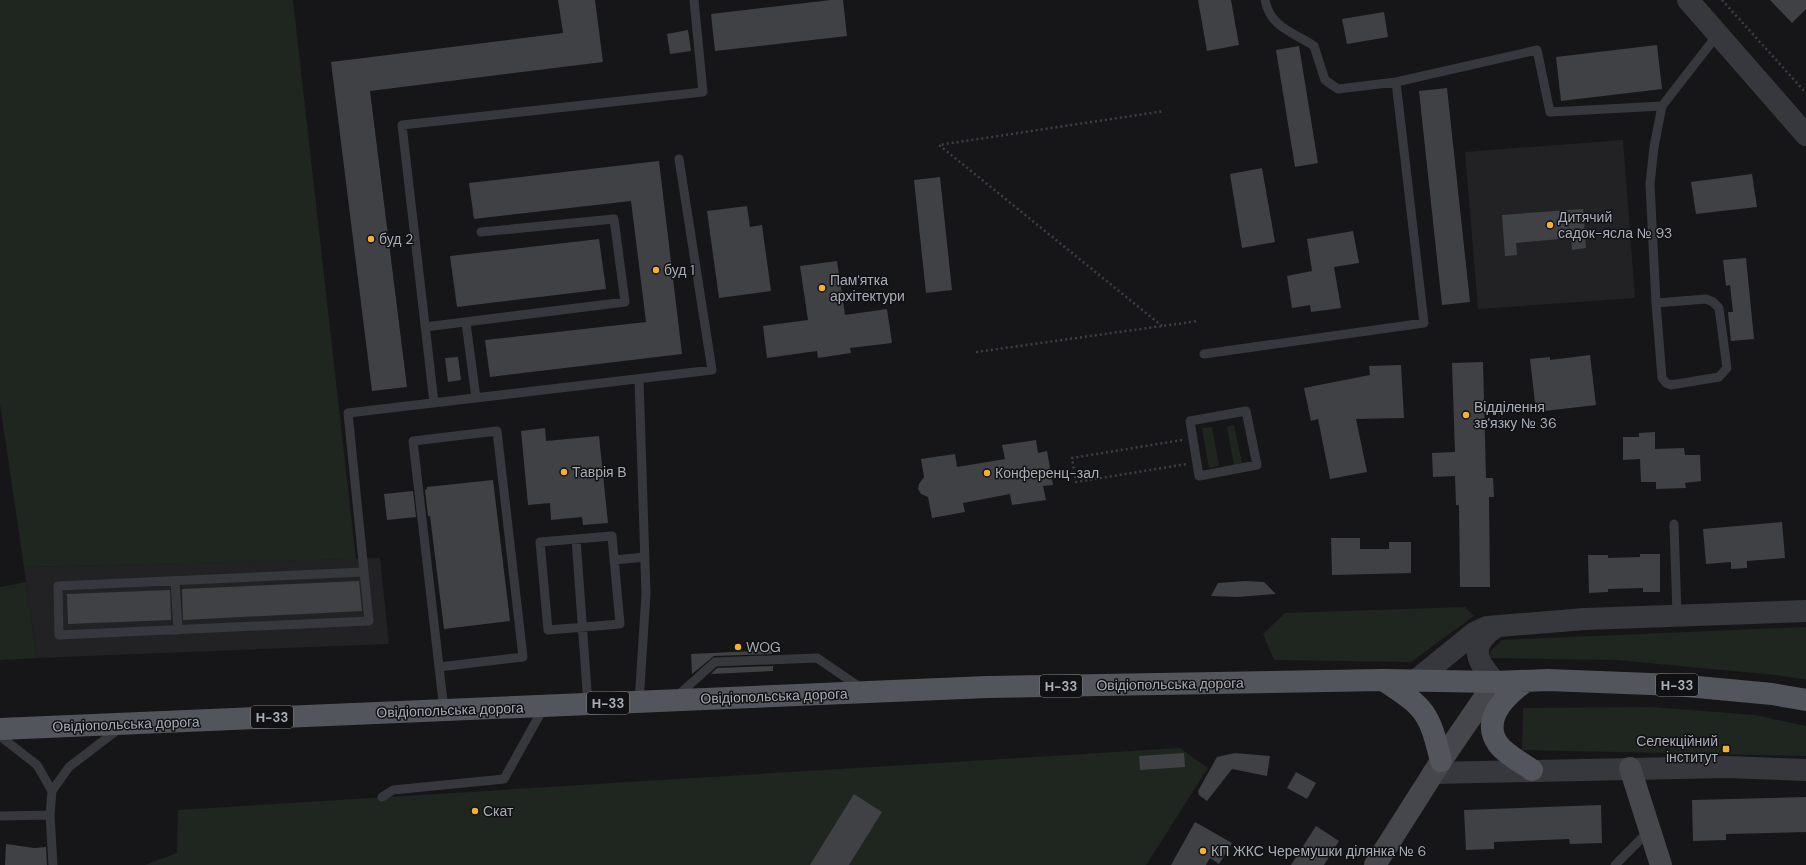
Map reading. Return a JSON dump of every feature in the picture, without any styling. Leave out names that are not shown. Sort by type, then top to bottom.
[{"type":"main road","name":"Овідіопольська дорога","points":[[0,729],[987,687],[1383,680],[1495,682],[1548,680],[1676,685],[1772,694],[1806,700]]},
{"type":"main road","points":[[1383,680],[1409,696],[1420,706],[1429,718],[1434,730],[1437,767]]},
{"type":"main road","points":[[1526,681],[1506,697],[1499,705],[1493,724],[1494,734],[1498,744],[1509,755],[1532,770]]},
{"type":"main road","points":[[1375,865],[1437,767],[1495,682]]},
{"type":"main road","points":[[1630,768],[1661,865]]},
{"type":"street","points":[[1688,0],[1806,135]]},
{"type":"street","points":[[1415,681],[1474,633],[1486,627],[1585,619],[1806,611]]},
{"type":"street","points":[[1495,682],[1483,668],[1478,659],[1477,651],[1484,636],[1499,625]]},
{"type":"street","points":[[1437,767],[1532,770],[1727,767],[1806,770]]},
{"type":"lane","points":[[434,403],[402,125],[703,92],[694,0]]},
{"type":"lane","points":[[1265,0],[1267,12],[1275,22],[1285,30],[1314,46],[1325,80],[1331,86],[1338,89],[1396,82],[1537,50],[1550,112],[1662,106]]},
{"type":"lane","points":[[1656,304],[1706,299],[1713,302],[1719,308],[1727,368],[1719,377],[1671,385],[1666,383],[1662,378],[1656,304],[1650,184],[1654,147],[1662,106],[1718,34]]},
{"type":"lane","points":[[1204,354],[1424,323],[1396,82]]},
{"type":"lane","points":[[364,572],[58,586],[59,635],[369,622],[364,572],[348,413],[712,370],[679,159]]},
{"type":"lane","points":[[425,327],[625,302],[614,219],[481,232]]},
{"type":"lane","points":[[466,323],[476,398]]},
{"type":"lane","points":[[639,379],[646,594],[639,702]]},
{"type":"lane","points":[[1246,411],[1257,465],[1199,476],[1197,462],[1190,421],[1246,411]]},
{"type":"lane","points":[[439,667],[523,657],[497,431],[414,441],[439,667],[444,710]]},
{"type":"lane","points":[[1674,524],[1677,615]]},
{"type":"lane","points":[[612,536],[614,560],[620,624],[548,630],[540,542],[612,536]]},
{"type":"lane","points":[[576,539],[588,704]]},
{"type":"lane","points":[[614,560],[645,557]]},
{"type":"lane","points":[[175,581],[178,630]]},
{"type":"lane","points":[[672,700],[715,662],[817,658],[867,692]]},
{"type":"lane","points":[[382,797],[393,790],[504,779],[544,706]]},
{"type":"lane","points":[[54,865],[50,815],[52,791],[69,767],[125,724]]},
{"type":"lane","points":[[0,736],[37,765],[52,791]]},
{"type":"lane","points":[[0,816],[50,815]]},
{"type":"lane","points":[[1615,865],[1650,830]]},
{"type":"path","points":[[1722,0],[1806,93]]},
{"type":"path","points":[[1162,326],[939,144],[1164,112]]},
{"type":"path","points":[[976,352],[1198,321]]},
{"type":"path","points":[[1193,438],[1072,458],[1076,482],[1197,462]]},
{"type":"shaded area","points":[[0,0],[293,0],[356,559],[24,567],[0,404]]},
{"type":"shaded area","name":"Дитячий садок-ясла № 93","points":[[1623,140],[1635,298],[1478,309],[1465,152]]},
{"type":"shaded area","points":[[1234,425],[1242,463],[1234,465],[1227,427]]},
{"type":"shaded area","points":[[1212,427],[1219,466],[1209,468],[1202,428]]},
{"type":"shaded area","points":[[380,558],[389,644],[37,658],[24,567]]},
{"type":"shaded area","points":[[26,582],[37,658],[0,660],[0,587]]},
{"type":"shaded area","points":[[1465,607],[1474,616],[1411,662],[1274,660],[1263,634],[1285,613]]},
{"type":"shaded area","points":[[1806,627],[1806,680],[1776,675],[1616,660],[1491,658],[1490,652],[1502,640]]},
{"type":"shaded area","points":[[1651,707],[1755,715],[1806,726],[1806,756],[1522,750],[1523,708]]},
{"type":"shaded area","points":[[1180,748],[1208,768],[1146,865],[145,865],[177,853],[178,810]]},
{"type":"building","name":"буд 2","points":[[558,0],[595,0],[603,62],[370,91],[407,387],[372,391],[331,62],[563,33]]},
{"type":"building","points":[[831,0],[843,0],[847,36],[715,51],[711,14]]},
{"type":"building","points":[[1198,0],[1231,0],[1239,45],[1207,51]]},
{"type":"building","points":[[1770,0],[1806,0],[1806,9],[1792,23]]},
{"type":"building","points":[[1384,12],[1388,37],[1347,44],[1342,19]]},
{"type":"building","points":[[688,30],[691,51],[670,54],[667,34]]},
{"type":"building","points":[[1657,45],[1662,89],[1561,101],[1556,57]]},
{"type":"building","points":[[1299,46],[1318,163],[1295,167],[1276,50]]},
{"type":"building","points":[[1447,88],[1470,302],[1442,305],[1419,91]]},
{"type":"building","name":"буд 1","points":[[659,161],[682,354],[490,377],[485,340],[646,322],[631,201],[474,219],[469,183]]},
{"type":"building","points":[[1262,168],[1275,242],[1242,248],[1230,174]]},
{"type":"building","points":[[1752,174],[1757,207],[1696,214],[1691,182]]},
{"type":"building","points":[[940,177],[952,290],[926,293],[914,180]]},
{"type":"building","points":[[747,206],[750,227],[762,225],[771,291],[719,298],[707,211]]},
{"type":"building","points":[[1583,209],[1586,248],[1572,250],[1571,238],[1516,243],[1517,255],[1505,256],[1502,215]]},
{"type":"building","points":[[1353,231],[1359,263],[1334,267],[1341,308],[1311,312],[1310,305],[1292,308],[1287,276],[1312,271],[1307,239]]},
{"type":"building","points":[[599,239],[606,289],[457,307],[450,256]]},
{"type":"building","points":[[1746,258],[1754,339],[1731,341],[1728,312],[1733,312],[1730,285],[1726,286],[1723,260]]},
{"type":"building","name":"Пам'ятка архітектури","points":[[837,261],[845,315],[887,309],[892,343],[850,348],[851,353],[818,358],[817,351],[767,358],[763,326],[808,320],[800,266]]},
{"type":"building","points":[[1590,355],[1596,405],[1536,412],[1530,359],[1550,357],[1550,360]]},
{"type":"building","points":[[458,357],[461,380],[448,382],[445,358]]},
{"type":"building","points":[[1483,362],[1486,478],[1493,478],[1494,497],[1489,497],[1490,587],[1460,587],[1459,505],[1456,505],[1455,476],[1433,477],[1432,453],[1455,452],[1452,363]]},
{"type":"building","points":[[1401,365],[1404,418],[1356,419],[1367,472],[1330,479],[1318,419],[1311,421],[1304,388],[1370,375],[1369,366]]},
{"type":"building","name":"Таврія В","points":[[545,428],[546,441],[599,436],[608,523],[583,525],[582,517],[551,520],[550,503],[528,505],[521,431]]},
{"type":"building","points":[[1655,432],[1655,449],[1684,448],[1685,455],[1700,455],[1701,481],[1685,483],[1686,488],[1656,489],[1656,482],[1641,482],[1640,459],[1623,460],[1623,437],[1639,437],[1639,433]]},
{"type":"building","name":"Конференц-зал","points":[[1036,440],[1038,453],[1047,451],[1053,485],[1043,486],[1046,500],[1012,505],[1010,494],[963,503],[965,512],[932,518],[928,497],[921,494],[918,489],[919,484],[924,477],[921,459],[955,454],[957,467],[1005,459],[1002,445]]},
{"type":"building","points":[[493,480],[510,621],[444,629],[430,516],[428,516],[425,490],[427,487]]},
{"type":"building","points":[[413,491],[416,517],[387,520],[384,494]]},
{"type":"building","points":[[1782,522],[1785,558],[1747,561],[1747,568],[1731,569],[1731,562],[1706,564],[1703,529]]},
{"type":"building","points":[[1331,538],[1360,538],[1360,549],[1389,549],[1389,542],[1411,542],[1411,573],[1332,575]]},
{"type":"building","points":[[1640,554],[1660,554],[1660,592],[1643,592],[1643,588],[1608,589],[1608,592],[1589,593],[1588,555],[1608,555],[1608,558],[1640,557]]},
{"type":"building","points":[[359,581],[362,611],[183,620],[182,589]]},
{"type":"building","points":[[1245,581],[1264,582],[1276,594],[1237,597],[1211,596],[1218,583]]},
{"type":"building","points":[[170,590],[171,620],[68,624],[67,594]]},
{"type":"building","points":[[772,650],[772,654],[714,656],[692,674],[691,654]]},
{"type":"building","points":[[773,666],[773,671],[711,674],[717,668]]},
{"type":"building","points":[[1184,753],[1185,767],[1140,770],[1139,756]]},
{"type":"building","points":[[1235,753],[1270,756],[1267,776],[1232,769],[1207,801],[1199,795],[1198,791],[1217,757]]},
{"type":"building","points":[[1296,772],[1316,783],[1307,799],[1287,788]]},
{"type":"building","points":[[854,794],[882,812],[849,865],[810,865]]},
{"type":"building","points":[[1806,797],[1806,832],[1726,834],[1726,840],[1693,841],[1692,800]]},
{"type":"building","points":[[1601,805],[1602,843],[1570,844],[1569,839],[1494,842],[1494,849],[1466,850],[1464,810]]},
{"type":"building","name":"КП ЖКС Черемушки ділянка № 6","points":[[1195,822],[1232,843],[1219,864],[1210,858],[1206,865],[1171,865]]},
{"type":"building","points":[[1316,826],[1339,841],[1324,865],[1291,865]]},
{"type":"building","points":[[6,844],[34,848],[46,847],[47,865],[5,865]]},
{"type":"place","name":"Дитячий садок-ясла № 93","points":[[1550,225]]},
{"type":"place","name":"буд 2","points":[[371,239]]},
{"type":"place","name":"буд 1","points":[[656,270]]},
{"type":"place","name":"Пам'ятка архітектури","points":[[822,288]]},
{"type":"place","name":"Відділення зв'язку № 36","points":[[1466,415]]},
{"type":"place","name":"Таврія В","points":[[564,472]]},
{"type":"place","name":"Конференц-зал","points":[[987,473]]},
{"type":"place","name":"WOG","points":[[738,647]]},
{"type":"place","name":"Селекційний інститут","points":[[1726,749]]},
{"type":"place","name":"Скат","points":[[475,811]]},
{"type":"place","name":"КП ЖКС Черемушки ділянка № 6","points":[[1203,851]]}]
